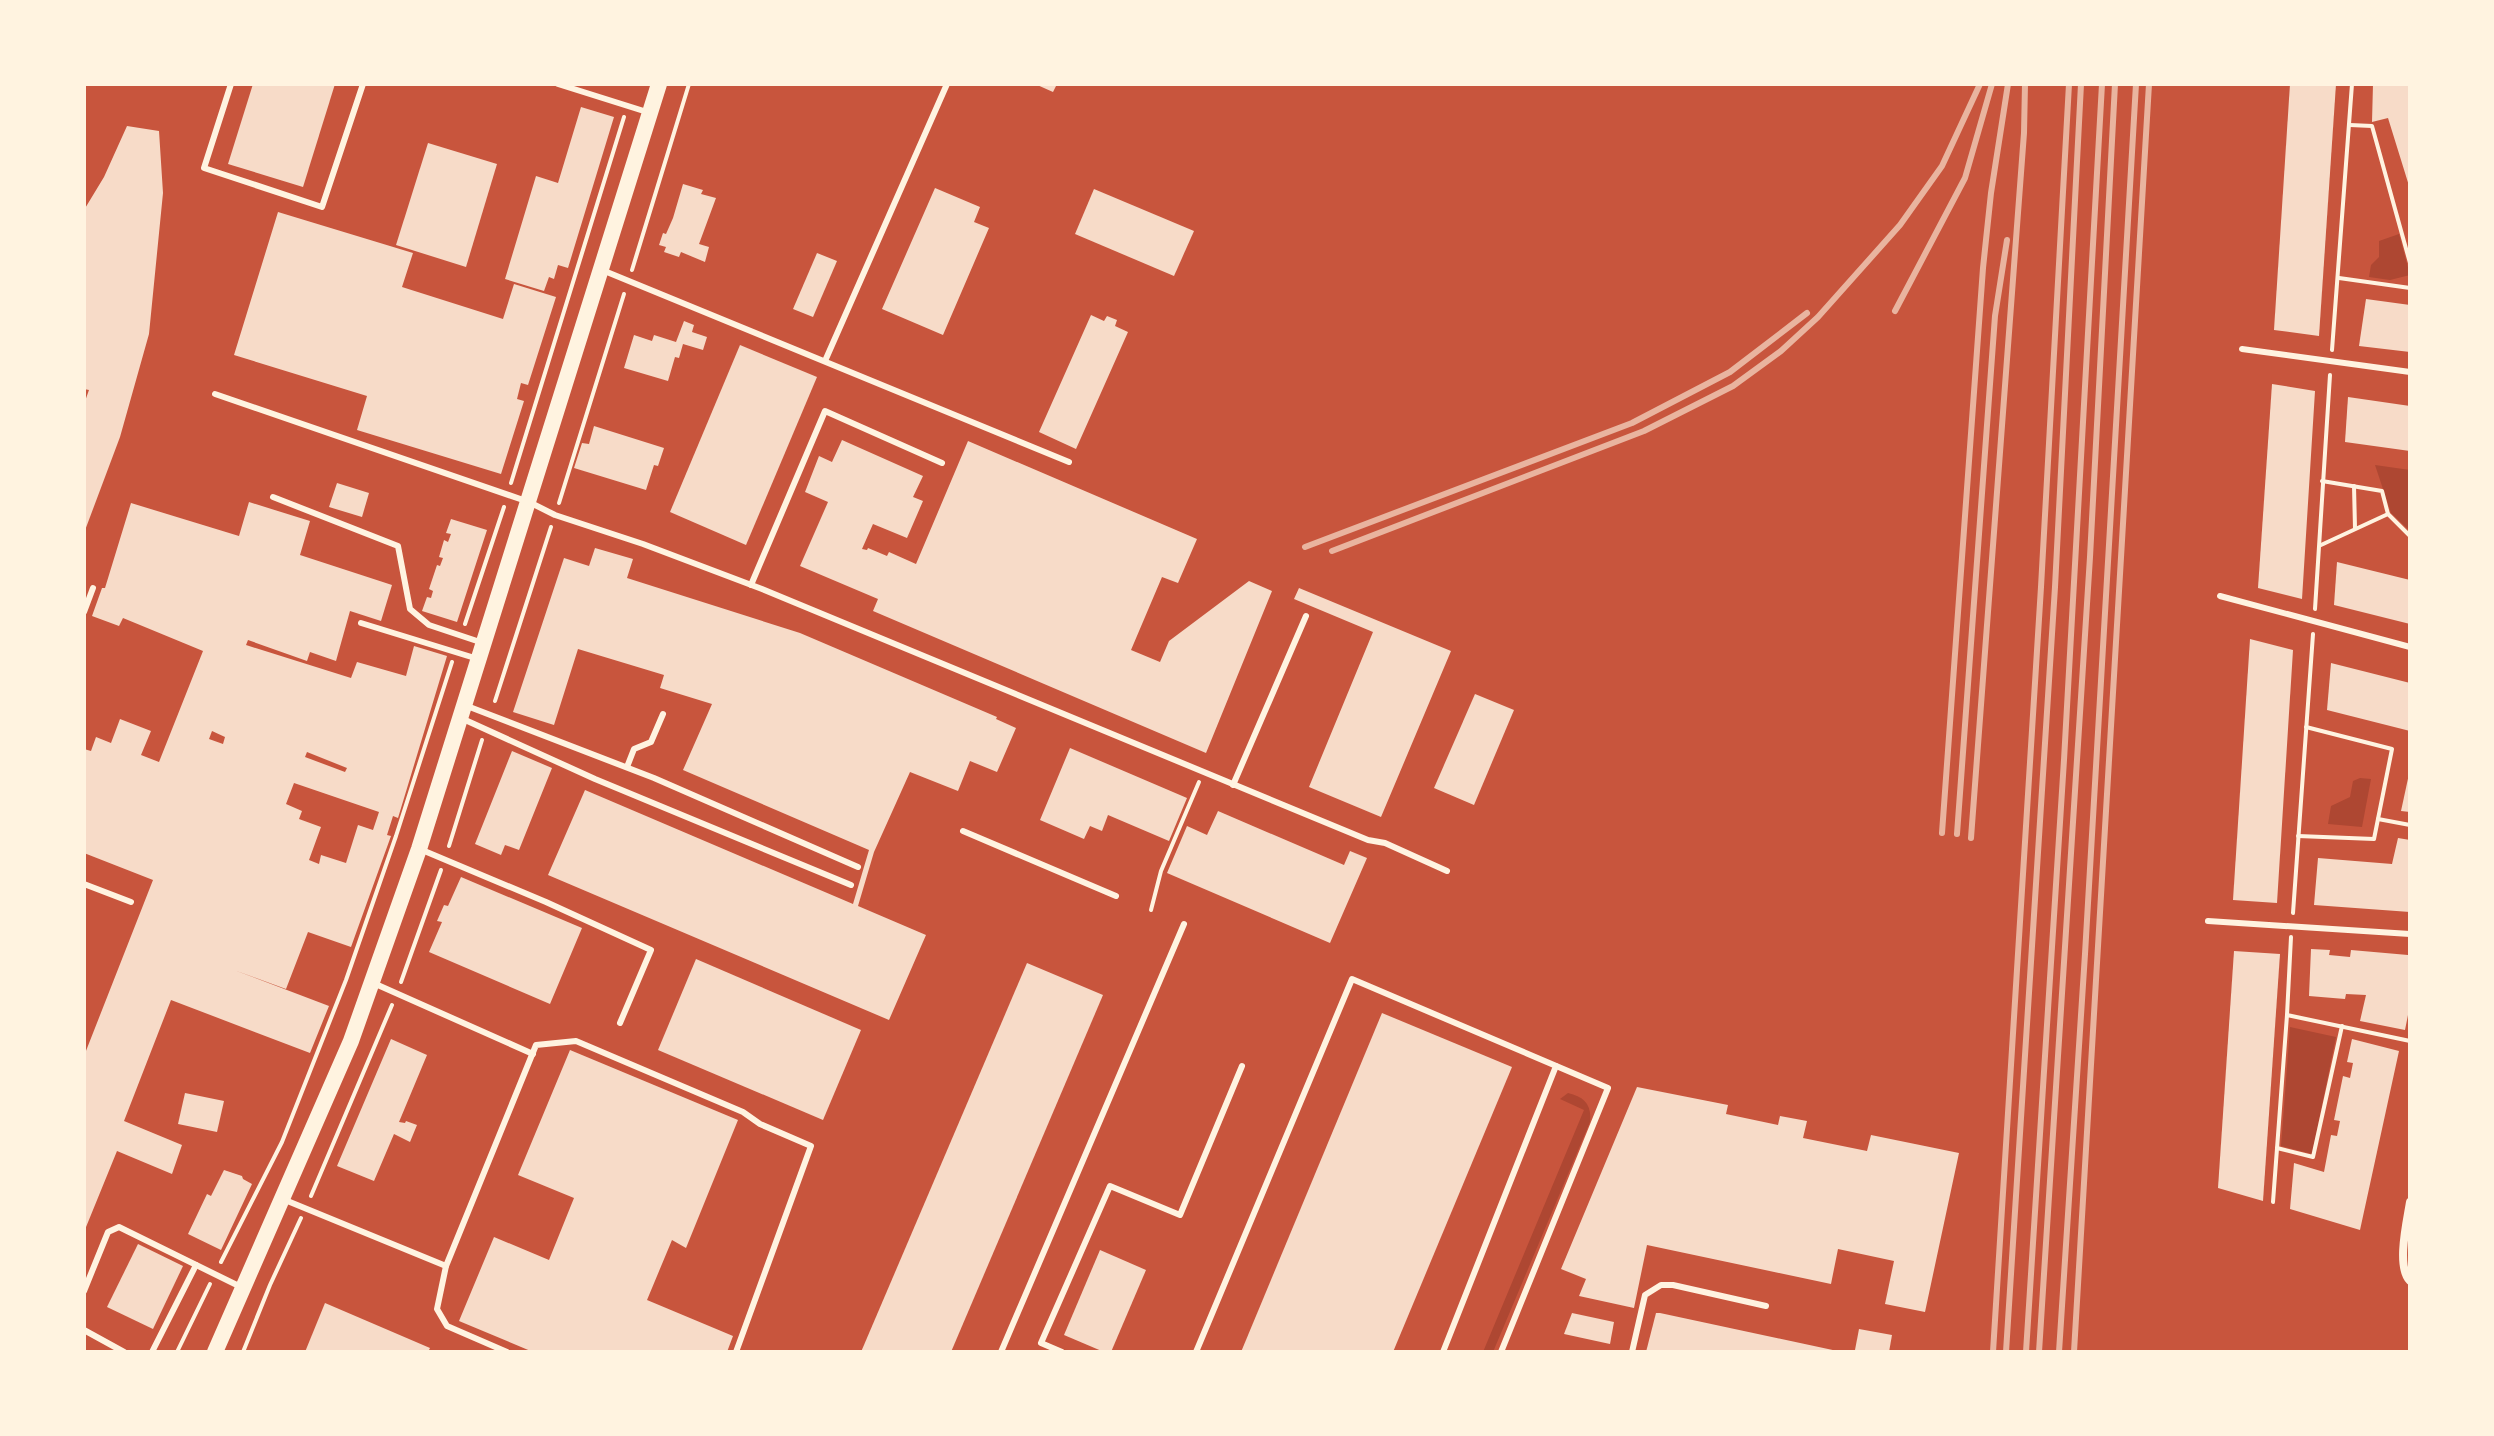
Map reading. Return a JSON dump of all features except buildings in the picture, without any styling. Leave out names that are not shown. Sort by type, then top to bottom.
[{"type":"main road","points":[[215,1352],[351,1041],[419,849],[659,84]]},
{"type":"street","points":[[2410,1202],[2403,1264],[2410,1281]]},
{"type":"lane","points":[[231,84],[204,168],[322,207],[363,84]]},
{"type":"lane","points":[[559,84],[650,113]]},
{"type":"lane","points":[[825,361],[947,84]]},
{"type":"lane","points":[[601,270],[1069,462]]},
{"type":"lane","points":[[2242,349],[2410,372]]},
{"type":"lane","points":[[215,394],[529,502],[555,515],[751,585],[1447,871]]},
{"type":"lane","points":[[751,585],[825,411],[942,463]]},
{"type":"lane","points":[[273,497],[398,546],[410,609],[429,625],[461,637],[481,651]]},
{"type":"lane","points":[[84,612],[93,588]]},
{"type":"lane","points":[[2220,596],[2410,647]]},
{"type":"lane","points":[[1233,785],[1306,616]]},
{"type":"lane","points":[[361,623],[456,651],[481,651]]},
{"type":"lane","points":[[461,711],[627,767],[858,867]]},
{"type":"lane","points":[[461,711],[595,779],[851,885]]},
{"type":"lane","points":[[627,767],[634,749],[651,742],[663,714]]},
{"type":"lane","points":[[963,831],[1116,896]]},
{"type":"lane","points":[[419,849],[651,950],[620,1023]]},
{"type":"lane","points":[[84,884],[131,902]]},
{"type":"lane","points":[[2208,921],[2410,934]]},
{"type":"lane","points":[[1001,1352],[1184,924]]},
{"type":"lane","points":[[1196,1352],[1352,979],[1608,1088],[1501,1352]]},
{"type":"lane","points":[[371,982],[533,1054]]},
{"type":"lane","points":[[507,1352],[447,1326],[437,1309],[446,1266],[536,1045],[576,1041],[743,1112],[760,1124],[811,1146],[736,1352]]},
{"type":"lane","points":[[1062,1352],[1041,1343],[1110,1186],[1180,1215],[1242,1066]]},
{"type":"lane","points":[[1443,1352],[1556,1066]]},
{"type":"lane","points":[[282,1198],[446,1266]]},
{"type":"lane","points":[[84,1291],[108,1232],[113,1228],[124,1228],[243,1288]]},
{"type":"lane","points":[[152,1352],[196,1265]]},
{"type":"lane","points":[[1632,1352],[1645,1295],[1661,1285],[1766,1306]]},
{"type":"lane","points":[[84,1330],[124,1352]]},
{"type":"path","points":[[2273,1202],[2352,84]]},
{"type":"path","points":[[461,637],[508,495],[627,106]]},
{"type":"path","points":[[2350,125],[2372,126],[2410,263]]},
{"type":"path","points":[[2339,278],[2410,288]]},
{"type":"path","points":[[2322,481],[2382,491],[2388,514],[2410,536]]},
{"type":"path","points":[[2354,486],[2355,529]]},
{"type":"path","points":[[2321,545],[2388,514]]},
{"type":"path","points":[[177,1352],[282,1142],[346,980],[456,651]]},
{"type":"path","points":[[2298,836],[2374,839],[2392,749],[2306,727]]},
{"type":"path","points":[[1151,910],[1161,871],[1203,772]]},
{"type":"path","points":[[2378,819],[2410,825]]},
{"type":"path","points":[[2287,1015],[2410,1041]]},
{"type":"path","points":[[2277,1148],[2313,1157],[2342,1026]]},
{"type":"path","points":[[195,1314],[203,1317]]},
{"type":"shaded area","points":[[2399,234],[2410,275],[2390,280],[2369,277],[2371,265],[2379,257],[2379,241]]},
{"type":"shaded area","points":[[2375,465],[2410,470],[2410,531],[2391,513]]},
{"type":"shaded area","points":[[2371,779],[2362,827],[2328,824],[2331,806],[2350,797],[2353,781]]},
{"type":"shaded area","points":[[2290,1027],[2336,1037],[2312,1154],[2281,1146]]},
{"type":"shaded area","points":[[1568,1093],[1586,1102],[1590,1122],[1493,1352],[1483,1352],[1584,1110],[1560,1099]]},
{"type":"railway","points":[[1332,551],[1644,431],[1733,386],[1781,351],[1818,317],[1900,225],[1942,166],[1980,84]]},
{"type":"railway","points":[[1895,311],[1965,178],[1992,84]]},
{"type":"railway","points":[[1942,833],[1983,268],[2008,84]]},
{"type":"railway","points":[[1971,838],[2024,133],[2025,84]]},
{"type":"railway","points":[[1993,1352],[2069,84]]},
{"type":"railway","points":[[2006,1352],[2055,587],[2081,84]]},
{"type":"railway","points":[[2026,1352],[2064,760],[2102,84]]},
{"type":"railway","points":[[2039,1352],[2090,557],[2115,84]]},
{"type":"railway","points":[[2059,1352],[2136,84]]},
{"type":"railway","points":[[2074,1352],[2149,84]]},
{"type":"railway","points":[[1957,834],[1995,316],[2007,240]]},
{"type":"railway","points":[[1305,547],[1632,423],[1730,372],[1807,313]]}]
